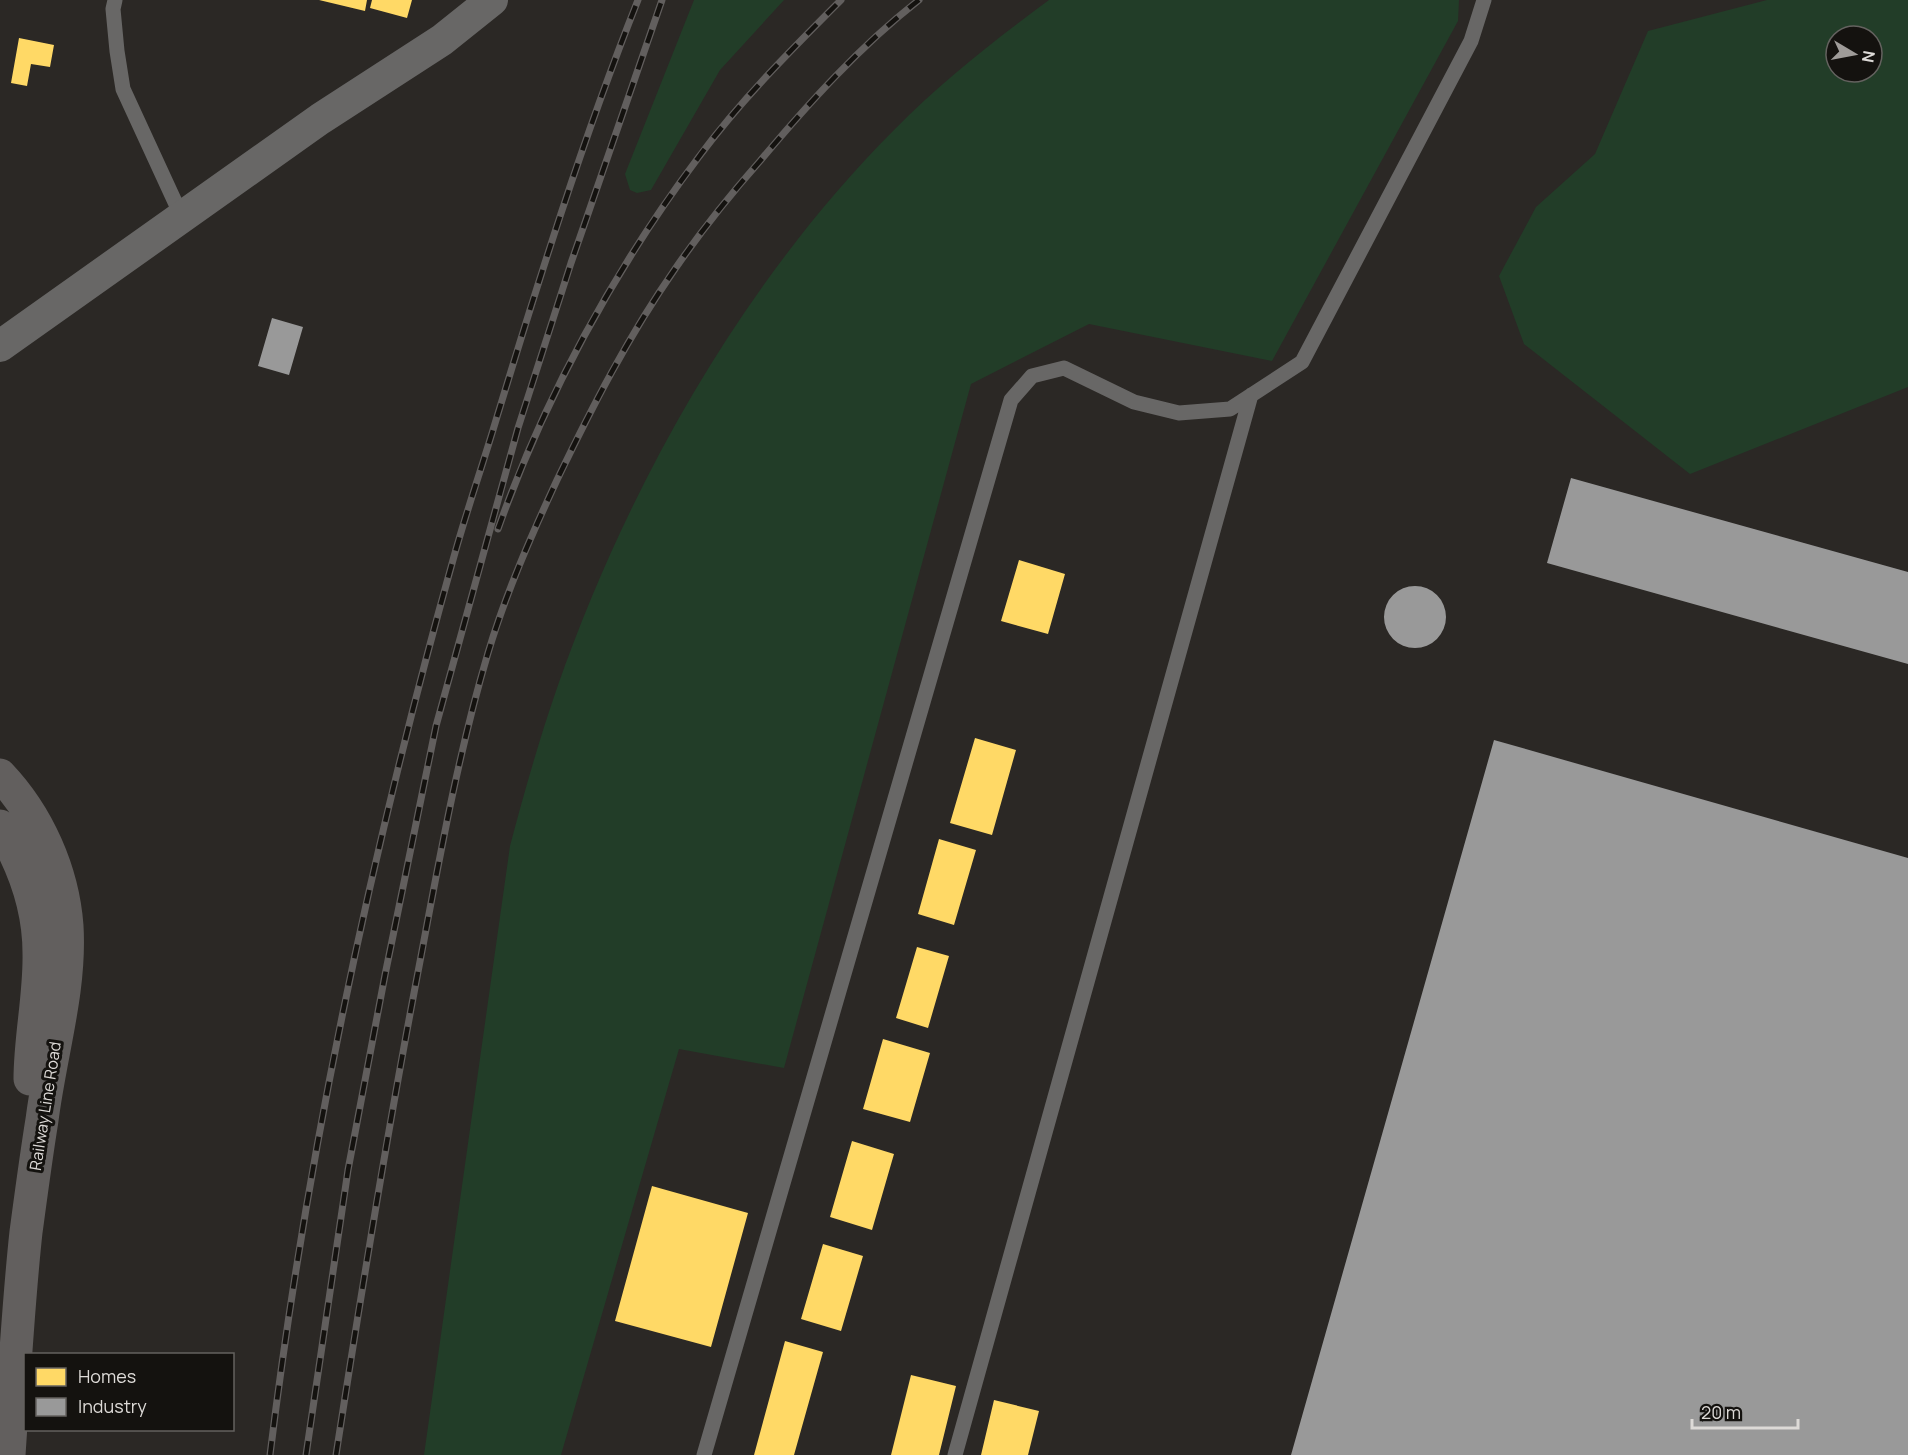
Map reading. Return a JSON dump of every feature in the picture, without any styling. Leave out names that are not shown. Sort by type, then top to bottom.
[{"type":"main road","name":"Railway Line Road","points":[[0,775],[30,812],[47,847],[60,884],[67,925],[63,1005],[48,1074],[26,1233],[9,1455]]},
{"type":"main road","points":[[0,826],[11,844],[28,884],[37,921],[39,954],[30,1070],[26,1233]]},
{"type":"street","points":[[0,346],[320,118],[442,40],[492,0]]},
{"type":"lane","points":[[115,0],[115,30],[123,89],[181,216]]},
{"type":"lane","points":[[704,1455],[1011,400],[1032,376],[1064,368],[1134,402],[1179,413],[1230,409],[1302,362],[1471,41],[1484,0]]},
{"type":"lane","points":[[955,1455],[1251,395]]},
{"type":"green space","points":[[694,0],[784,0],[720,70],[651,190],[637,193],[630,190],[625,174]]},
{"type":"green space","points":[[1049,0],[1459,0],[1458,21],[1272,361],[1089,324],[971,384],[784,1068],[679,1049],[561,1455],[424,1455],[510,846],[557,688],[618,536],[655,462],[696,389],[740,319],[788,252],[840,188],[913,111],[969,62]]},
{"type":"green space","points":[[1767,0],[1908,0],[1908,387],[1690,474],[1524,344],[1499,276],[1536,207],[1595,154],[1648,31]]},
{"type":"building: Homes","points":[[319,0],[367,0],[365,11]]},
{"type":"building: Homes","points":[[372,0],[412,0],[407,18],[370,8]]},
{"type":"building: Homes","points":[[19,38],[54,45],[50,67],[31,64],[27,86],[11,83]]},
{"type":"building: Homes","points":[[1019,560],[1065,574],[1048,634],[1001,621]]},
{"type":"building: Homes","points":[[975,738],[1016,750],[992,835],[950,823]]},
{"type":"building: Homes","points":[[939,839],[976,850],[954,925],[918,914]]},
{"type":"building: Homes","points":[[917,947],[949,956],[928,1028],[896,1018]]},
{"type":"building: Homes","points":[[883,1039],[930,1053],[910,1122],[863,1109]]},
{"type":"building: Homes","points":[[852,1141],[894,1154],[872,1230],[830,1217]]},
{"type":"building: Homes","points":[[652,1186],[748,1213],[711,1347],[615,1321]]},
{"type":"building: Homes","points":[[823,1244],[863,1256],[841,1331],[801,1319]]},
{"type":"building: Homes","points":[[785,1341],[823,1352],[794,1455],[754,1455]]},
{"type":"building: Homes","points":[[911,1375],[956,1386],[939,1455],[891,1455]]},
{"type":"building: Homes","points":[[994,1400],[1039,1411],[1028,1455],[981,1455]]},
{"type":"building: Industry","points":[[272,318],[303,327],[289,375],[258,366]]},
{"type":"building: Industry","points":[[1571,478],[1908,572],[1908,664],[1547,563]]},
{"type":"building: Industry","points":[[1415,586],[1432,591],[1437,595],[1441,600],[1446,617],[1441,634],[1437,639],[1432,643],[1415,648],[1398,643],[1393,639],[1389,634],[1384,617],[1389,600],[1393,595],[1398,591]]},
{"type":"building: Industry","points":[[1494,740],[1908,858],[1908,1455],[1291,1455]]},
{"type":"railway","points":[[270,1455],[285,1342],[323,1116],[369,892],[423,670],[458,544],[526,321],[579,160],[638,0]]},
{"type":"railway","points":[[306,1455],[348,1170],[436,726],[518,428],[571,263],[662,0]]},
{"type":"railway","points":[[498,529],[516,480],[560,383],[610,289],[638,244],[667,200],[731,116],[841,0]]},
{"type":"railway","points":[[336,1455],[393,1108],[447,822],[476,695],[488,653],[520,565],[557,480],[598,399],[642,320],[685,255],[738,187],[816,97],[855,56],[919,0]]}]
